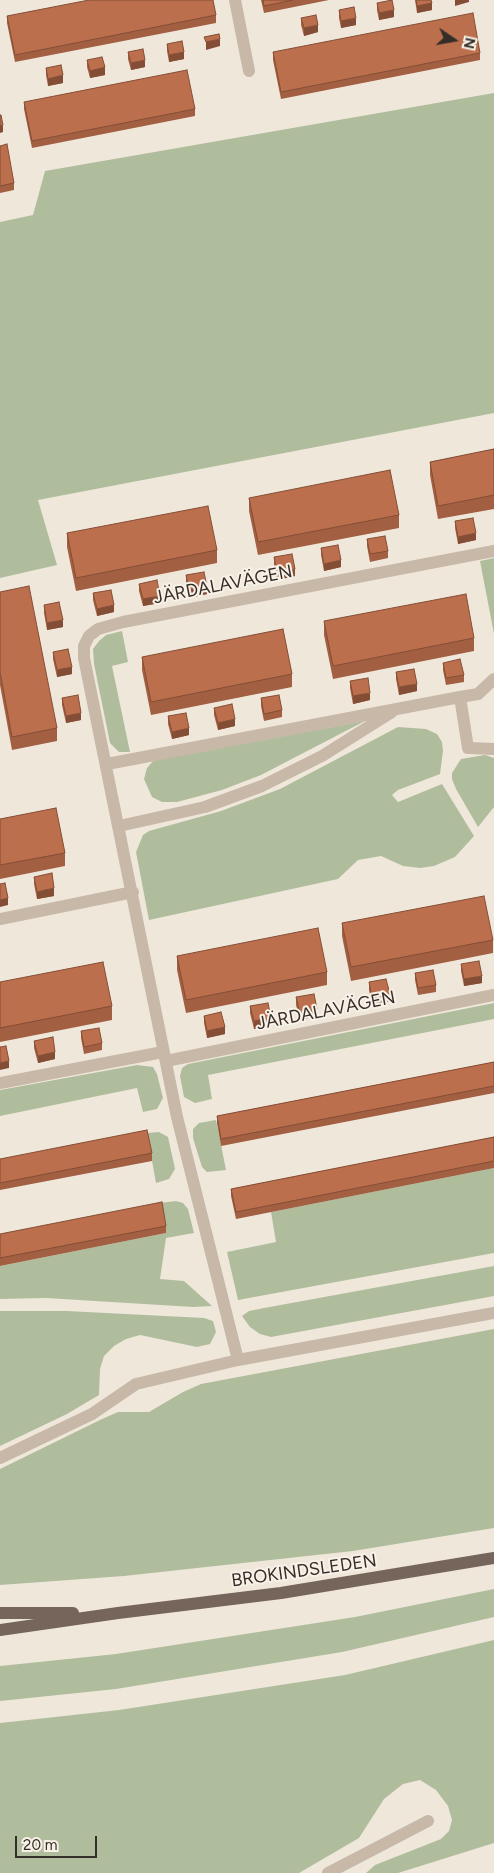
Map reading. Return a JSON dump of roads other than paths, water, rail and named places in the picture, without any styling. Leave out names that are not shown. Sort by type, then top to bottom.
[{"type":"main road","name":"BROKINDSLEDEN","points":[[0,1630],[281,1593],[494,1558]]},
{"type":"main road","name":"BROKINDSLEDEN","points":[[0,1613],[118,1613]]},
{"type":"street","points":[[235,0],[249,71]]},
{"type":"street","name":"JÄRDALAVÄGEN","points":[[238,1360],[185,1152],[164,1057],[133,892],[84,658],[84,646],[89,636],[98,629],[123,622],[494,551]]},
{"type":"street","points":[[106,764],[398,708],[460,698],[478,694],[494,680]]},
{"type":"street","points":[[460,698],[468,748],[494,749]]},
{"type":"street","points":[[119,826],[205,806],[262,786],[322,756],[398,708]]},
{"type":"street","points":[[0,919],[133,892]]},
{"type":"street","name":"JÄRDALAVÄGEN","points":[[0,1083],[164,1057],[494,995]]},
{"type":"street","points":[[0,1458],[92,1414],[136,1384],[238,1360],[494,1313]]},
{"type":"street","points":[[332,1872],[428,1821]]}]
